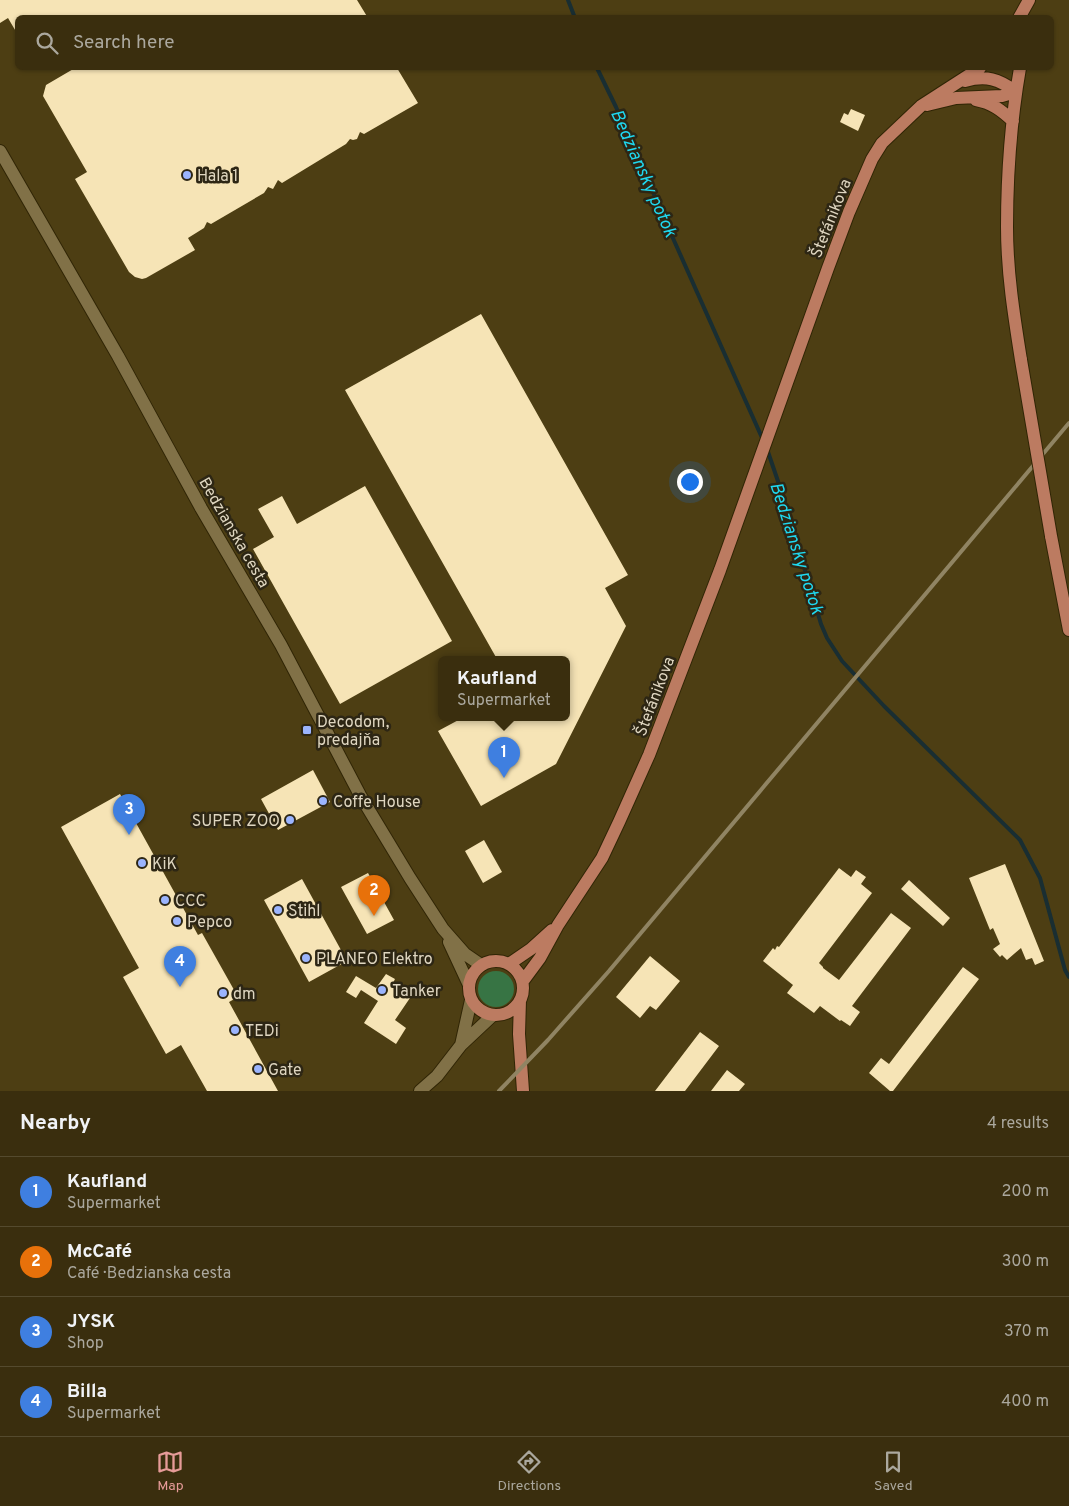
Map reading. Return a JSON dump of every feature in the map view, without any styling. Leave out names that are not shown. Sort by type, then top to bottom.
[{"type":"main road","points":[[1021,15],[1029,0]]},
{"type":"main road","points":[[1031,15],[1034,0]]},
{"type":"main road","name":"Štefánikova","points":[[558,926],[602,858],[649,755],[720,570],[828,268],[872,158],[882,143],[921,106],[977,70]]},
{"type":"main road","points":[[1020,70],[1009,168],[1007,228],[1011,294],[1051,536],[1069,630]]},
{"type":"main road","points":[[954,84],[977,78],[985,78],[1005,83],[1016,92]]},
{"type":"main road","points":[[921,106],[964,97],[1002,96],[1016,92]]},
{"type":"main road","points":[[964,97],[990,103],[1013,121]]},
{"type":"main road","points":[[509,964],[531,949],[558,926]]},
{"type":"main road","points":[[523,981],[540,958],[558,926]]},
{"type":"main road","points":[[495,960],[509,964],[516,969],[523,981],[523,991],[515,1008],[498,1015],[485,1013],[478,1009],[471,1000],[469,985],[474,972],[481,965],[495,960]]},
{"type":"main road","points":[[520,1000],[519,1034],[523,1091]]},
{"type":"main road","points":[[498,1015],[519,1034]]},
{"type":"street","name":"Bedzianska cesta","points":[[0,150],[118,356],[201,508],[282,645],[360,795],[442,929],[469,985]]},
{"type":"street","name":"Bedzianska cesta","points":[[442,929],[465,954],[481,965]]},
{"type":"street","points":[[461,1044],[471,1000]]},
{"type":"street","points":[[420,1091],[437,1076],[461,1044],[498,1015]]},
{"type":"green space","points":[[496,971],[508,977],[514,989],[508,1001],[496,1007],[484,1001],[478,989],[484,977]]},
{"type":"building","points":[[0,0],[357,0],[366,15],[15,15],[15,30],[8,18],[0,23]]},
{"type":"building","name":"Hala 1","points":[[72,70],[398,70],[418,103],[364,134],[360,132],[357,139],[350,139],[346,144],[282,183],[278,180],[273,189],[268,187],[264,193],[211,224],[207,222],[204,228],[188,238],[195,250],[142,279],[135,277],[129,272],[75,179],[87,172],[43,96],[46,85]]},
{"type":"building","points":[[851,109],[865,115],[858,131],[840,122],[844,113],[848,115]]},
{"type":"building","points":[[481,314],[628,575],[605,588],[626,626],[556,764],[481,806],[438,731],[457,721],[570,721],[570,656],[495,656],[345,390]]},
{"type":"building","points":[[365,486],[452,641],[340,704],[253,549],[274,537],[258,509],[282,496],[297,524]]},
{"type":"building","points":[[313,770],[330,802],[278,830],[261,799]]},
{"type":"building","points":[[120,794],[198,935],[202,933],[238,997],[229,1002],[278,1091],[207,1091],[181,1045],[166,1054],[123,977],[139,968],[61,827]]},
{"type":"building","points":[[484,840],[502,872],[483,883],[465,851]]},
{"type":"building","points":[[1005,864],[1044,961],[1035,965],[1032,958],[1026,960],[1021,948],[1007,960],[1002,955],[1000,957],[993,949],[1000,944],[993,928],[990,930],[969,878]]},
{"type":"building","points":[[839,868],[851,877],[856,870],[866,877],[861,884],[872,893],[819,963],[823,968],[839,980],[891,913],[911,928],[852,1006],[860,1012],[850,1026],[820,1006],[814,1013],[787,993],[793,985],[763,961],[773,948],[775,950],[777,946],[779,947]]},
{"type":"building","points":[[368,873],[394,920],[367,934],[341,887]]},
{"type":"building","points":[[302,879],[347,961],[309,982],[264,900]]},
{"type":"building","points":[[909,880],[950,918],[943,926],[901,889]]},
{"type":"building","points":[[650,956],[680,981],[656,1010],[650,1006],[640,1018],[616,997]]},
{"type":"building","points":[[963,967],[979,979],[893,1091],[890,1091],[869,1073],[881,1058],[889,1064]]},
{"type":"building","points":[[386,974],[395,979],[393,983],[412,995],[395,1020],[406,1028],[396,1044],[364,1023],[378,1001],[361,990],[356,998],[346,992],[356,976],[376,988]]},
{"type":"building","points":[[700,1032],[719,1046],[685,1091],[655,1091]]},
{"type":"building","points":[[727,1070],[745,1084],[739,1091],[711,1091]]},
{"type":"waterway","name":"Bedziansky potok","points":[[568,0],[574,15]]},
{"type":"waterway","name":"Bedziansky potok","points":[[598,70],[763,440]]},
{"type":"waterway","name":"Bedziansky potok","points":[[767,449],[827,638],[842,661],[884,706],[1020,840],[1040,878],[1065,970],[1069,977]]},
{"type":"railway","points":[[499,1091],[548,1040],[609,971],[1069,423]]},
{"type":"place","name":"Hala 1","points":[[187,175]]},
{"type":"place","name":"Decodom, predajňa","points":[[307,730]]},
{"type":"place","name":"Kaufland","points":[[504,778]]},
{"type":"place","name":"Coffe House","points":[[323,801]]},
{"type":"place","name":"SUPER ZOO","points":[[290,820]]},
{"type":"place","name":"JYSK","points":[[129,835]]},
{"type":"place","name":"KiK","points":[[142,863]]},
{"type":"place","name":"CCC","points":[[165,900]]},
{"type":"place","name":"Stihl","points":[[278,910]]},
{"type":"place","name":"McCafé","points":[[374,916]]},
{"type":"place","name":"Pepco","points":[[177,921]]},
{"type":"place","name":"PLANEO Elektro","points":[[306,958]]},
{"type":"place","name":"Billa","points":[[180,987]]},
{"type":"place","name":"Tanker","points":[[382,990]]},
{"type":"place","name":"dm","points":[[223,993]]},
{"type":"place","name":"TEDi","points":[[235,1030]]},
{"type":"place","name":"Gate","points":[[258,1069]]}]
